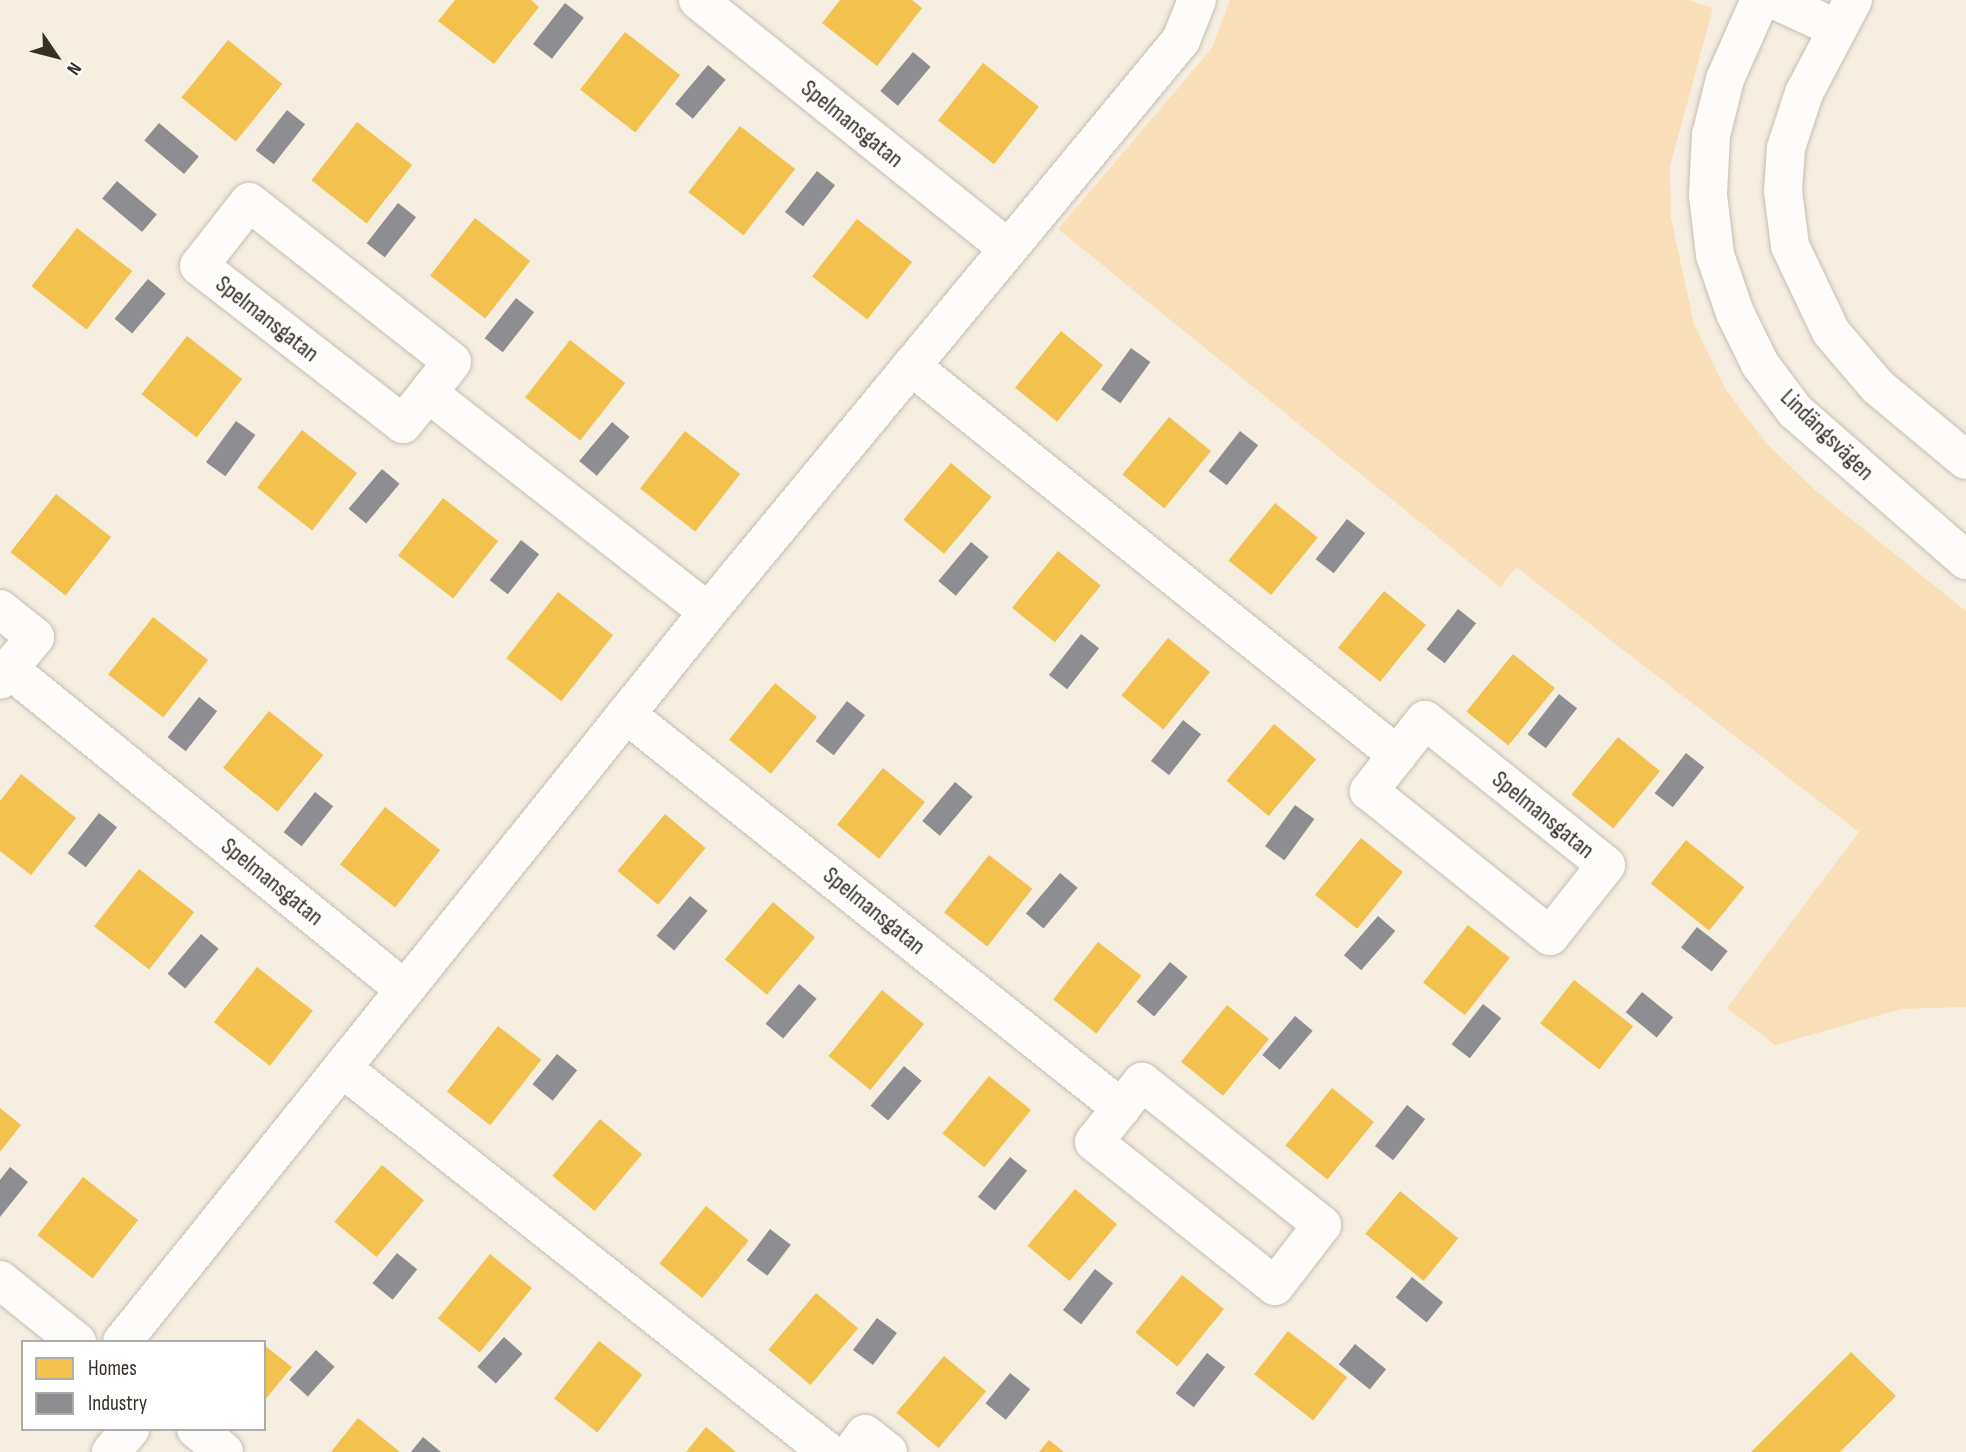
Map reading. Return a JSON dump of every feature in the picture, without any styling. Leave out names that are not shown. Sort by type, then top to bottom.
[{"type":"street","name":"Spelmansgatan","points":[[698,0],[1006,247]]},
{"type":"street","points":[[124,1340],[708,612],[1006,247],[1181,40],[1197,0]]},
{"type":"street","name":"Lindängsvägen","points":[[1760,0],[1725,79],[1711,135],[1708,195],[1715,255],[1735,313],[1760,364],[1795,411],[1966,560]]},
{"type":"street","points":[[1776,0],[1844,14],[1804,93],[1786,148],[1783,191],[1790,246],[1831,332],[1878,387],[1966,460]]},
{"type":"street","name":"Spelmansgatan","points":[[249,202],[453,362],[428,393],[403,425],[199,266],[249,202]]},
{"type":"street","points":[[911,366],[1397,755]]},
{"type":"street","points":[[428,393],[708,612]]},
{"type":"street","name":"Spelmansgatan","points":[[0,609],[35,637],[4,674],[404,989]]},
{"type":"street","name":"Spelmansgatan","points":[[626,714],[1121,1108]]},
{"type":"street","name":"Spelmansgatan","points":[[1425,720],[1606,865],[1550,936],[1369,791],[1397,755],[1425,720]]},
{"type":"street","points":[[342,1068],[828,1452]]},
{"type":"street","points":[[1142,1082],[1322,1225],[1275,1286],[1094,1142],[1121,1108],[1142,1082]]},
{"type":"street","points":[[0,1280],[75,1340]]},
{"type":"street","points":[[111,1452],[128,1431]]},
{"type":"street","points":[[198,1431],[224,1452]]},
{"type":"street","points":[[852,1452],[865,1434],[888,1452]]},
{"type":"shaded area","points":[[1230,0],[1688,0],[1713,8],[1670,166],[1671,218],[1694,324],[1726,390],[1767,444],[1815,490],[1966,611],[1966,1007],[1901,1009],[1775,1045],[1727,1008],[1859,832],[1516,567],[1500,587],[1058,229],[1212,48]]},
{"type":"building: Homes","points":[[455,0],[531,0],[539,7],[494,64],[438,21]]},
{"type":"building: Homes","points":[[840,0],[912,0],[922,8],[877,66],[822,23]]},
{"type":"building: Homes","points":[[625,32],[680,75],[635,133],[580,90]]},
{"type":"building: Homes","points":[[228,40],[282,84],[236,142],[181,98]]},
{"type":"building: Homes","points":[[983,63],[1039,107],[994,164],[938,121]]},
{"type":"building: Homes","points":[[357,122],[412,165],[367,223],[311,180]]},
{"type":"building: Homes","points":[[740,126],[795,169],[743,235],[688,192]]},
{"type":"building: Homes","points":[[475,218],[530,261],[485,319],[430,276]]},
{"type":"building: Homes","points":[[857,219],[912,262],[867,320],[812,277]]},
{"type":"building: Homes","points":[[77,228],[132,271],[87,329],[31,286]]},
{"type":"building: Homes","points":[[1061,331],[1103,365],[1057,422],[1015,388]]},
{"type":"building: Homes","points":[[187,336],[242,379],[197,437],[141,394]]},
{"type":"building: Homes","points":[[570,340],[625,383],[580,441],[525,398]]},
{"type":"building: Homes","points":[[1169,417],[1211,451],[1164,508],[1122,475]]},
{"type":"building: Homes","points":[[302,430],[357,473],[312,531],[257,488]]},
{"type":"building: Homes","points":[[685,431],[740,474],[695,532],[640,489]]},
{"type":"building: Homes","points":[[951,463],[992,497],[944,554],[903,520]]},
{"type":"building: Homes","points":[[56,494],[111,537],[66,595],[10,552]]},
{"type":"building: Homes","points":[[443,498],[498,541],[453,599],[398,556]]},
{"type":"building: Homes","points":[[1275,503],[1318,538],[1271,595],[1228,561]]},
{"type":"building: Homes","points":[[1058,551],[1101,586],[1055,642],[1012,608]]},
{"type":"building: Homes","points":[[1384,591],[1426,625],[1380,682],[1338,648]]},
{"type":"building: Homes","points":[[558,592],[613,635],[561,701],[506,658]]},
{"type":"building: Homes","points":[[153,617],[208,660],[163,718],[108,675]]},
{"type":"building: Homes","points":[[1168,638],[1210,672],[1163,729],[1121,696]]},
{"type":"building: Homes","points":[[1513,654],[1555,688],[1508,745],[1466,712]]},
{"type":"building: Homes","points":[[775,683],[817,717],[771,774],[729,740]]},
{"type":"building: Homes","points":[[269,711],[323,755],[277,812],[223,768]]},
{"type":"building: Homes","points":[[1274,724],[1316,759],[1269,816],[1226,781]]},
{"type":"building: Homes","points":[[1618,737],[1660,771],[1613,828],[1571,795]]},
{"type":"building: Homes","points":[[883,768],[925,802],[879,859],[837,825]]},
{"type":"building: Homes","points":[[21,774],[76,818],[31,875],[0,851],[0,801]]},
{"type":"building: Homes","points":[[385,807],[440,850],[395,908],[340,865]]},
{"type":"building: Homes","points":[[665,814],[706,848],[658,905],[617,871]]},
{"type":"building: Homes","points":[[1361,838],[1403,872],[1357,929],[1315,895]]},
{"type":"building: Homes","points":[[1686,840],[1744,887],[1709,931],[1651,884]]},
{"type":"building: Homes","points":[[989,855],[1032,889],[987,946],[944,913]]},
{"type":"building: Homes","points":[[139,869],[194,912],[149,970],[94,927]]},
{"type":"building: Homes","points":[[773,902],[815,937],[767,995],[725,959]]},
{"type":"building: Homes","points":[[1468,925],[1510,958],[1465,1015],[1423,983]]},
{"type":"building: Homes","points":[[1098,942],[1141,976],[1096,1033],[1053,1000]]},
{"type":"building: Homes","points":[[257,967],[313,1011],[270,1066],[214,1022]]},
{"type":"building: Homes","points":[[1574,980],[1633,1026],[1599,1070],[1540,1023]]},
{"type":"building: Homes","points":[[882,990],[924,1024],[870,1090],[829,1056]]},
{"type":"building: Homes","points":[[1227,1005],[1269,1039],[1223,1096],[1181,1062]]},
{"type":"building: Homes","points":[[498,1026],[541,1060],[490,1125],[447,1091]]},
{"type":"building: Homes","points":[[989,1076],[1031,1110],[984,1167],[942,1134]]},
{"type":"building: Homes","points":[[1332,1088],[1374,1122],[1327,1179],[1285,1146]]},
{"type":"building: Homes","points":[[0,1108],[21,1125],[0,1152]]},
{"type":"building: Homes","points":[[600,1119],[642,1154],[595,1211],[552,1176]]},
{"type":"building: Homes","points":[[382,1165],[424,1200],[377,1257],[334,1222]]},
{"type":"building: Homes","points":[[83,1177],[138,1220],[93,1278],[37,1235]]},
{"type":"building: Homes","points":[[1075,1189],[1117,1224],[1070,1281],[1027,1246]]},
{"type":"building: Homes","points":[[1400,1191],[1458,1238],[1424,1281],[1365,1234]]},
{"type":"building: Homes","points":[[706,1206],[749,1241],[702,1298],[659,1264]]},
{"type":"building: Homes","points":[[490,1254],[532,1288],[480,1352],[438,1319]]},
{"type":"building: Homes","points":[[1182,1275],[1224,1309],[1177,1366],[1135,1333]]},
{"type":"building: Homes","points":[[816,1293],[858,1328],[811,1385],[768,1350]]},
{"type":"building: Homes","points":[[1288,1331],[1347,1377],[1313,1421],[1254,1374]]},
{"type":"building: Homes","points":[[599,1341],[642,1375],[597,1432],[554,1399]]},
{"type":"building: Homes","points":[[266,1347],[292,1367],[266,1399]]},
{"type":"building: Homes","points":[[1851,1352],[1896,1396],[1840,1452],[1751,1452]]},
{"type":"building: Homes","points":[[944,1356],[986,1391],[939,1448],[896,1413]]},
{"type":"building: Homes","points":[[358,1418],[400,1452],[331,1452]]},
{"type":"building: Homes","points":[[706,1427],[736,1452],[686,1452]]},
{"type":"building: Homes","points":[[1049,1440],[1064,1452],[1039,1452]]},
{"type":"building: Industry","points":[[565,3],[584,18],[552,59],[533,44]]},
{"type":"building: Industry","points":[[913,52],[931,67],[898,106],[880,91]]},
{"type":"building: Industry","points":[[708,65],[726,80],[693,119],[675,104]]},
{"type":"building: Industry","points":[[287,110],[305,124],[274,164],[256,150]]},
{"type":"building: Industry","points":[[159,123],[199,156],[184,174],[144,141]]},
{"type":"building: Industry","points":[[817,171],[835,185],[803,226],[785,212]]},
{"type":"building: Industry","points":[[117,181],[157,214],[142,232],[102,199]]},
{"type":"building: Industry","points":[[398,203],[416,217],[385,257],[367,243]]},
{"type":"building: Industry","points":[[148,279],[166,294],[132,334],[115,319]]},
{"type":"building: Industry","points":[[516,298],[534,312],[503,352],[485,338]]},
{"type":"building: Industry","points":[[1131,348],[1150,362],[1120,403],[1101,389]]},
{"type":"building: Industry","points":[[236,421],[255,435],[225,476],[206,462]]},
{"type":"building: Industry","points":[[612,422],[630,437],[597,476],[579,461]]},
{"type":"building: Industry","points":[[1240,431],[1258,445],[1227,485],[1209,471]]},
{"type":"building: Industry","points":[[382,469],[400,484],[366,524],[349,509]]},
{"type":"building: Industry","points":[[1347,519],[1365,533],[1334,573],[1316,559]]},
{"type":"building: Industry","points":[[521,540],[539,554],[508,594],[490,580]]},
{"type":"building: Industry","points":[[971,542],[989,557],[956,596],[938,581]]},
{"type":"building: Industry","points":[[1458,609],[1476,623],[1445,663],[1427,649]]},
{"type":"building: Industry","points":[[1081,634],[1099,648],[1067,689],[1049,675]]},
{"type":"building: Industry","points":[[1559,694],[1577,708],[1546,748],[1528,734]]},
{"type":"building: Industry","points":[[199,697],[217,711],[186,751],[168,737]]},
{"type":"building: Industry","points":[[847,701],[865,715],[834,755],[816,741]]},
{"type":"building: Industry","points":[[1183,720],[1201,734],[1169,775],[1151,761]]},
{"type":"building: Industry","points":[[1686,753],[1704,767],[1673,807],[1655,793]]},
{"type":"building: Industry","points":[[955,782],[973,797],[940,836],[922,821]]},
{"type":"building: Industry","points":[[315,792],[333,806],[302,846],[284,832]]},
{"type":"building: Industry","points":[[1295,805],[1314,819],[1284,860],[1265,846]]},
{"type":"building: Industry","points":[[99,813],[117,827],[86,867],[68,853]]},
{"type":"building: Industry","points":[[1060,873],[1078,888],[1044,928],[1026,914]]},
{"type":"building: Industry","points":[[690,896],[708,911],[674,951],[657,936]]},
{"type":"building: Industry","points":[[1378,916],[1395,931],[1361,970],[1344,955]]},
{"type":"building: Industry","points":[[1697,927],[1728,951],[1712,971],[1681,947]]},
{"type":"building: Industry","points":[[201,934],[219,949],[185,989],[168,974]]},
{"type":"building: Industry","points":[[1170,962],[1188,977],[1154,1017],[1137,1002]]},
{"type":"building: Industry","points":[[799,984],[817,999],[783,1039],[766,1024]]},
{"type":"building: Industry","points":[[1642,992],[1673,1017],[1657,1037],[1626,1012]]},
{"type":"building: Industry","points":[[1483,1004],[1501,1018],[1470,1058],[1452,1044]]},
{"type":"building: Industry","points":[[1295,1016],[1313,1031],[1280,1070],[1262,1055]]},
{"type":"building: Industry","points":[[557,1054],[577,1070],[553,1101],[532,1084]]},
{"type":"building: Industry","points":[[904,1066],[922,1081],[888,1121],[871,1106]]},
{"type":"building: Industry","points":[[1407,1105],[1425,1119],[1393,1160],[1375,1146]]},
{"type":"building: Industry","points":[[1010,1157],[1027,1171],[995,1210],[978,1197]]},
{"type":"building: Industry","points":[[10,1167],[28,1182],[0,1217],[0,1180]]},
{"type":"building: Industry","points":[[770,1229],[791,1245],[767,1276],[747,1260]]},
{"type":"building: Industry","points":[[397,1253],[417,1269],[393,1300],[372,1283]]},
{"type":"building: Industry","points":[[1095,1269],[1113,1283],[1081,1324],[1063,1310]]},
{"type":"building: Industry","points":[[1412,1277],[1443,1302],[1427,1322],[1396,1297]]},
{"type":"building: Industry","points":[[877,1318],[897,1333],[873,1365],[853,1350]]},
{"type":"building: Industry","points":[[504,1337],[523,1354],[496,1383],[477,1367]]},
{"type":"building: Industry","points":[[1355,1344],[1386,1369],[1370,1389],[1339,1364]]},
{"type":"building: Industry","points":[[316,1350],[335,1367],[308,1396],[289,1380]]},
{"type":"building: Industry","points":[[1207,1353],[1225,1367],[1194,1407],[1176,1393]]},
{"type":"building: Industry","points":[[1010,1373],[1030,1389],[1006,1420],[985,1403]]},
{"type":"building: Industry","points":[[423,1437],[441,1452],[411,1452]]}]
